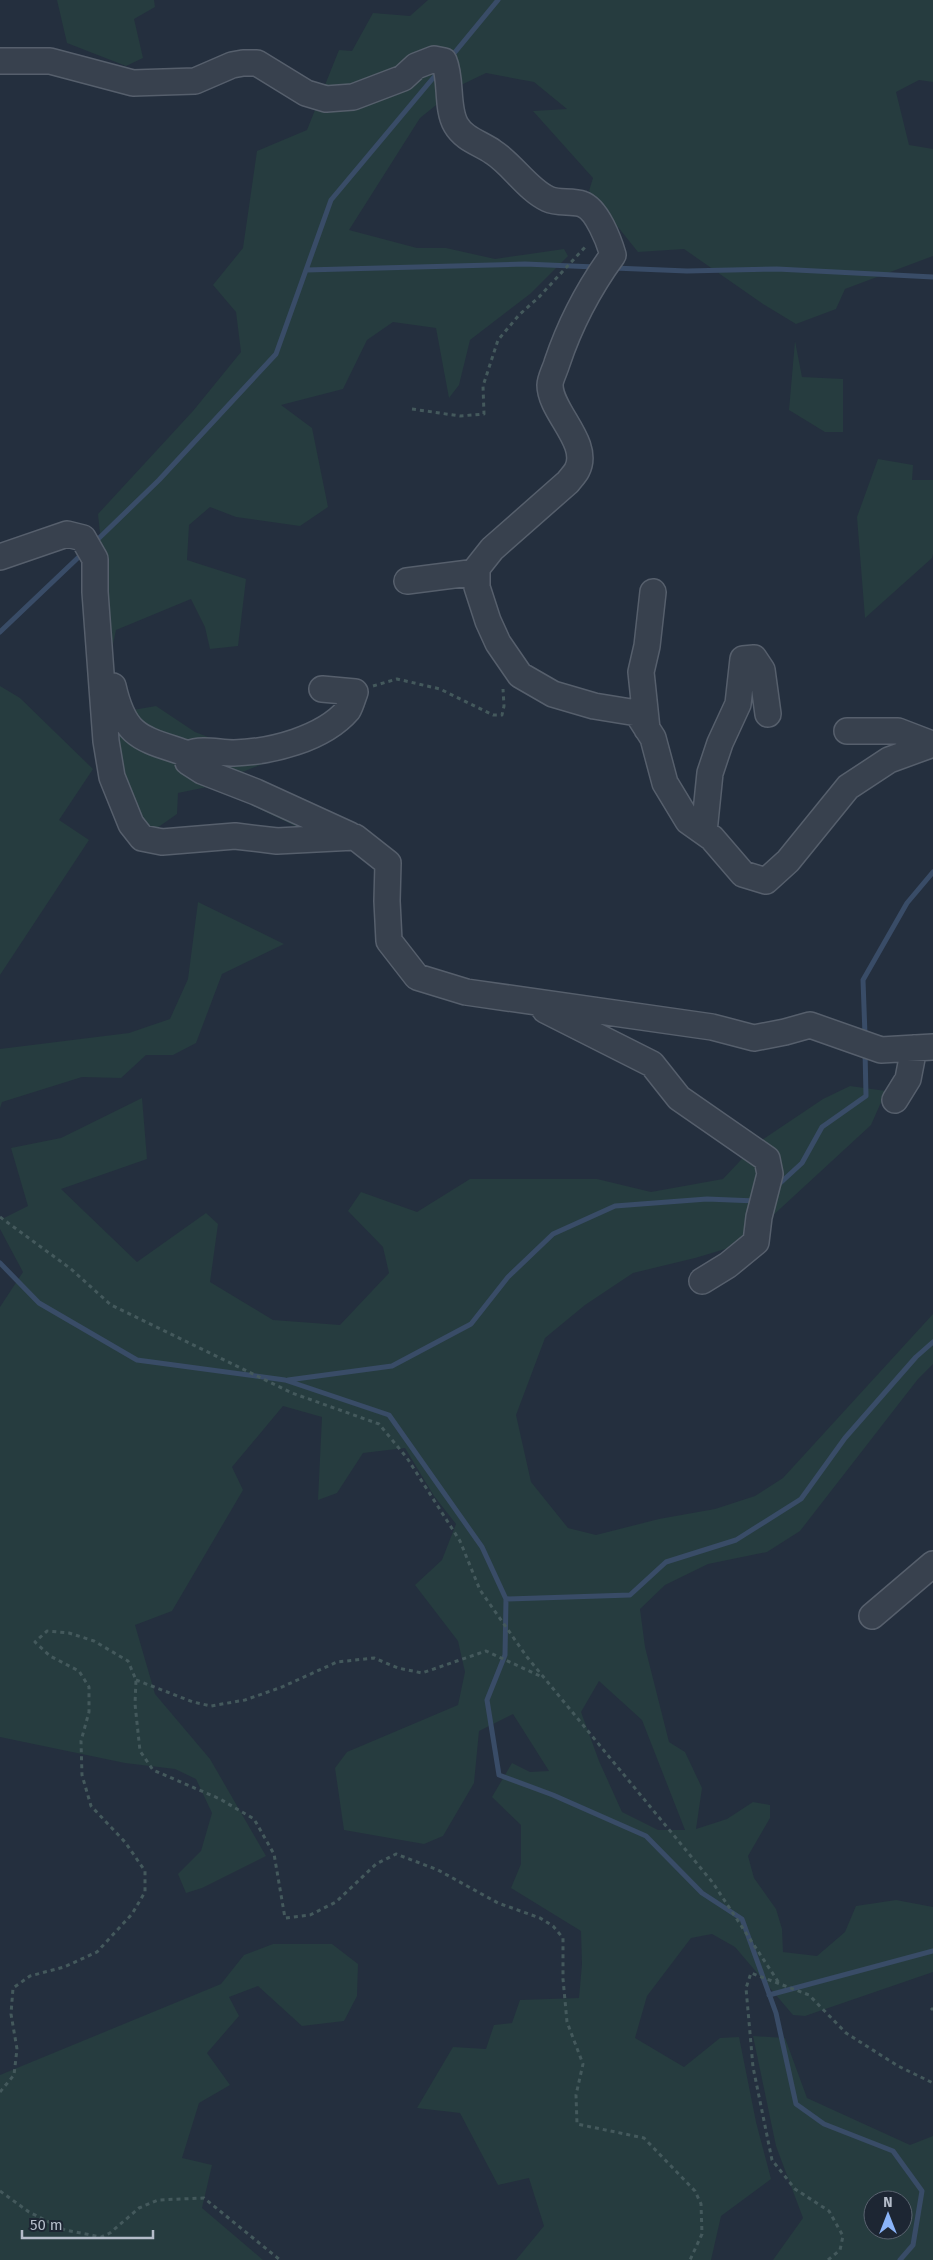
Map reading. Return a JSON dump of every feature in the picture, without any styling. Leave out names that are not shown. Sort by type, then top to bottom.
[{"type":"street","points":[[0,61],[50,61],[133,83],[195,81],[232,65],[257,63],[306,93],[326,99],[353,96],[403,78],[416,66],[434,59],[444,61],[448,72],[450,97],[456,124],[472,140],[492,151],[511,166],[549,200],[583,204],[608,237],[614,255],[593,282],[579,308],[561,351],[550,385],[555,403],[581,454],[578,469],[568,482],[492,549],[477,568],[477,587],[488,621],[498,643],[520,675],[553,694],[594,706],[637,713],[653,738],[665,783],[688,821],[712,838],[743,874],[766,881],[788,861],[848,787],[889,760],[933,744]]},
{"type":"street","points":[[0,557],[68,534],[83,538],[95,559],[95,592],[106,741],[112,777],[131,824],[142,838],[162,842],[235,836],[277,841],[354,837]]},
{"type":"street","points":[[408,581],[477,572]]},
{"type":"street","points":[[647,729],[641,672],[647,646],[653,592]]},
{"type":"street","points":[[704,832],[710,773],[720,743],[738,704],[743,659],[754,658],[762,670],[768,714]]},
{"type":"street","points":[[101,668],[111,679],[122,719],[142,738],[188,754],[198,750],[234,752],[270,748],[301,740],[328,726],[349,709],[355,692],[322,689]]},
{"type":"street","points":[[847,731],[898,731],[933,744]]},
{"type":"street","points":[[188,754],[188,762],[202,771],[256,792],[354,837],[388,863],[389,941],[418,977],[466,992],[712,1027],[754,1038],[810,1025],[882,1050],[923,1047]]},
{"type":"street","points":[[525,1000],[652,1064],[679,1098],[766,1159],[770,1174],[758,1217],[756,1242],[728,1266],[702,1281]]},
{"type":"street","points":[[895,1100],[923,1047]]},
{"type":"street","points":[[872,1616],[933,1564]]},
{"type":"path","points":[[412,409],[460,416],[484,414],[483,386],[498,340],[590,242],[598,222]]},
{"type":"path","points":[[355,692],[397,679],[440,689],[492,715],[502,715],[504,706],[503,686],[509,659]]},
{"type":"path","points":[[0,1217],[72,1269],[111,1305],[292,1393],[379,1424],[407,1458],[460,1541],[480,1590],[543,1677],[713,1883],[779,1984]]},
{"type":"path","points":[[0,2092],[14,2075],[16,2050],[11,2014],[13,1988],[30,1976],[64,1967],[97,1952],[132,1914],[145,1892],[146,1871],[125,1842],[91,1806],[82,1775],[81,1741],[89,1712],[89,1687],[79,1671],[50,1656],[35,1642],[47,1631],[69,1633],[94,1641],[128,1661],[136,1680],[135,1704],[140,1751],[153,1770],[220,1799],[254,1819],[274,1854],[285,1918],[310,1915],[336,1902],[376,1864],[396,1854],[438,1870],[498,1903],[540,1918],[554,1926],[563,1938],[566,2022],[583,2064],[576,2095],[577,2124],[644,2138],[695,2191],[701,2204],[702,2234],[690,2260]]},
{"type":"path","points":[[136,1680],[193,1702],[211,1706],[245,1700],[282,1687],[337,1662],[374,1658],[398,1668],[422,1673],[486,1651],[543,1677]]},
{"type":"path","points":[[828,2260],[840,2250],[843,2236],[829,2211],[795,2189],[772,2160],[753,2067],[746,1988],[751,1973],[809,1994],[846,2032],[898,2066],[933,2083]]},
{"type":"path","points":[[0,2191],[29,2212],[65,2230],[101,2237],[110,2233],[139,2208],[158,2200],[204,2198],[280,2260]]},
{"type":"green space","points":[[57,0],[154,0],[155,7],[134,19],[143,58],[126,66],[67,43]]},
{"type":"green space","points":[[428,0],[933,0],[933,82],[919,80],[896,92],[909,145],[933,149],[933,256],[845,289],[836,309],[796,324],[763,304],[684,249],[638,252],[589,191],[593,178],[533,111],[567,109],[534,82],[486,73],[461,85],[420,118],[349,230],[417,248],[446,248],[495,259],[564,249],[568,256],[530,294],[470,340],[459,385],[449,398],[436,328],[393,322],[367,340],[343,389],[281,405],[312,428],[328,507],[300,526],[236,517],[210,507],[189,525],[187,560],[246,579],[238,646],[210,649],[205,627],[191,599],[116,630],[112,649],[98,514],[193,411],[241,352],[236,312],[213,285],[243,248],[257,151],[307,130],[339,50],[352,51],[373,13],[410,16]]},
{"type":"green space","points":[[795,341],[802,377],[843,379],[843,432],[825,432],[789,410]]},
{"type":"green space","points":[[878,459],[913,465],[912,480],[933,480],[933,554],[932,558],[865,618],[857,517]]},
{"type":"green space","points":[[0,686],[20,698],[93,769],[59,820],[89,840],[0,975]]},
{"type":"green space","points":[[156,706],[195,732],[270,761],[240,773],[297,827],[212,786],[178,793],[177,814],[157,828],[147,827],[122,792],[110,714]]},
{"type":"green space","points":[[198,902],[284,944],[222,974],[196,1043],[173,1055],[146,1055],[121,1078],[82,1077],[2,1102],[0,1108],[0,1049],[129,1033],[170,1019],[188,979]]},
{"type":"green space","points":[[850,1086],[886,1091],[871,1125],[742,1244],[633,1273],[585,1305],[545,1338],[516,1415],[531,1482],[568,1528],[596,1535],[659,1519],[715,1509],[755,1496],[783,1478],[933,1314],[933,1364],[918,1379],[800,1531],[767,1552],[708,1564],[665,1585],[640,1609],[645,1647],[669,1742],[685,1752],[702,1788],[696,1829],[727,1819],[753,1802],[770,1805],[770,1818],[748,1856],[754,1878],[776,1909],[782,1929],[783,1952],[817,1956],[845,1932],[856,1906],[896,1900],[933,1907],[933,1972],[805,2016],[793,2015],[735,1947],[712,1934],[691,1938],[647,1996],[635,2038],[684,2067],[720,2038],[739,2037],[756,2122],[771,2179],[721,2216],[711,2260],[516,2260],[544,2226],[529,2178],[498,2185],[460,2113],[417,2108],[453,2047],[486,2049],[494,2025],[512,2023],[520,2000],[579,1998],[582,1964],[581,1931],[511,1888],[521,1864],[521,1825],[492,1797],[512,1763],[530,1772],[549,1771],[513,1714],[479,1731],[474,1783],[443,1836],[424,1844],[344,1830],[335,1768],[347,1752],[458,1705],[465,1672],[458,1641],[415,1585],[442,1560],[456,1524],[434,1496],[405,1448],[363,1453],[337,1493],[318,1500],[322,1417],[283,1406],[232,1467],[243,1490],[172,1611],[135,1625],[155,1694],[210,1759],[266,1856],[202,1888],[186,1893],[178,1874],[201,1851],[212,1813],[196,1779],[175,1769],[125,1763],[0,1737],[0,1307],[23,1272],[0,1229],[0,1220],[28,1206],[11,1148],[61,1138],[142,1098],[147,1159],[61,1189],[137,1262],[206,1213],[218,1224],[210,1282],[273,1320],[340,1325],[389,1273],[383,1247],[348,1211],[361,1192],[417,1212],[470,1179],[597,1179],[651,1192],[723,1179],[756,1144],[823,1099]],"holes":[[[599,1681],[642,1720],[685,1830],[658,1830],[622,1812],[599,1761],[581,1712]]]},
{"type":"green space","points":[[273,1944],[332,1944],[358,1964],[357,1996],[344,2021],[302,2026],[258,1986],[229,1997],[239,2016],[207,2053],[230,2085],[199,2103],[182,2158],[212,2165],[202,2208],[263,2260],[0,2260],[0,2075],[221,1984],[244,1955]]},
{"type":"green space","points":[[753,2036],[785,2038],[807,2098],[910,2145],[933,2136],[933,2260],[773,2260],[803,2218],[776,2146]]},
{"type":"waterway","points":[[451,57],[498,0]]},
{"type":"waterway","points":[[94,543],[159,480],[276,354],[331,200],[439,71]]},
{"type":"waterway","points":[[306,270],[525,264],[595,267]]},
{"type":"waterway","points":[[614,268],[687,271],[777,269],[933,277]]},
{"type":"waterway","points":[[0,632],[84,552]]},
{"type":"waterway","points":[[865,1035],[863,980],[907,903],[933,872]]},
{"type":"waterway","points":[[777,1186],[802,1163],[822,1127],[866,1096],[865,1051]]},
{"type":"waterway","points":[[288,1380],[392,1366],[471,1324],[508,1277],[553,1234],[615,1206],[707,1199],[756,1201]]},
{"type":"waterway","points":[[0,1263],[39,1303],[137,1360],[285,1380],[389,1415],[482,1547],[506,1599],[505,1655],[487,1700],[499,1775],[553,1795],[646,1836],[702,1893],[742,1919],[776,2013],[796,2104],[824,2124],[893,2151],[922,2191],[913,2245],[900,2260]]},
{"type":"waterway","points":[[506,1599],[630,1595],[666,1562],[736,1540],[801,1499],[845,1438],[916,1357],[933,1342]]},
{"type":"waterway","points":[[769,1995],[933,1951]]}]
